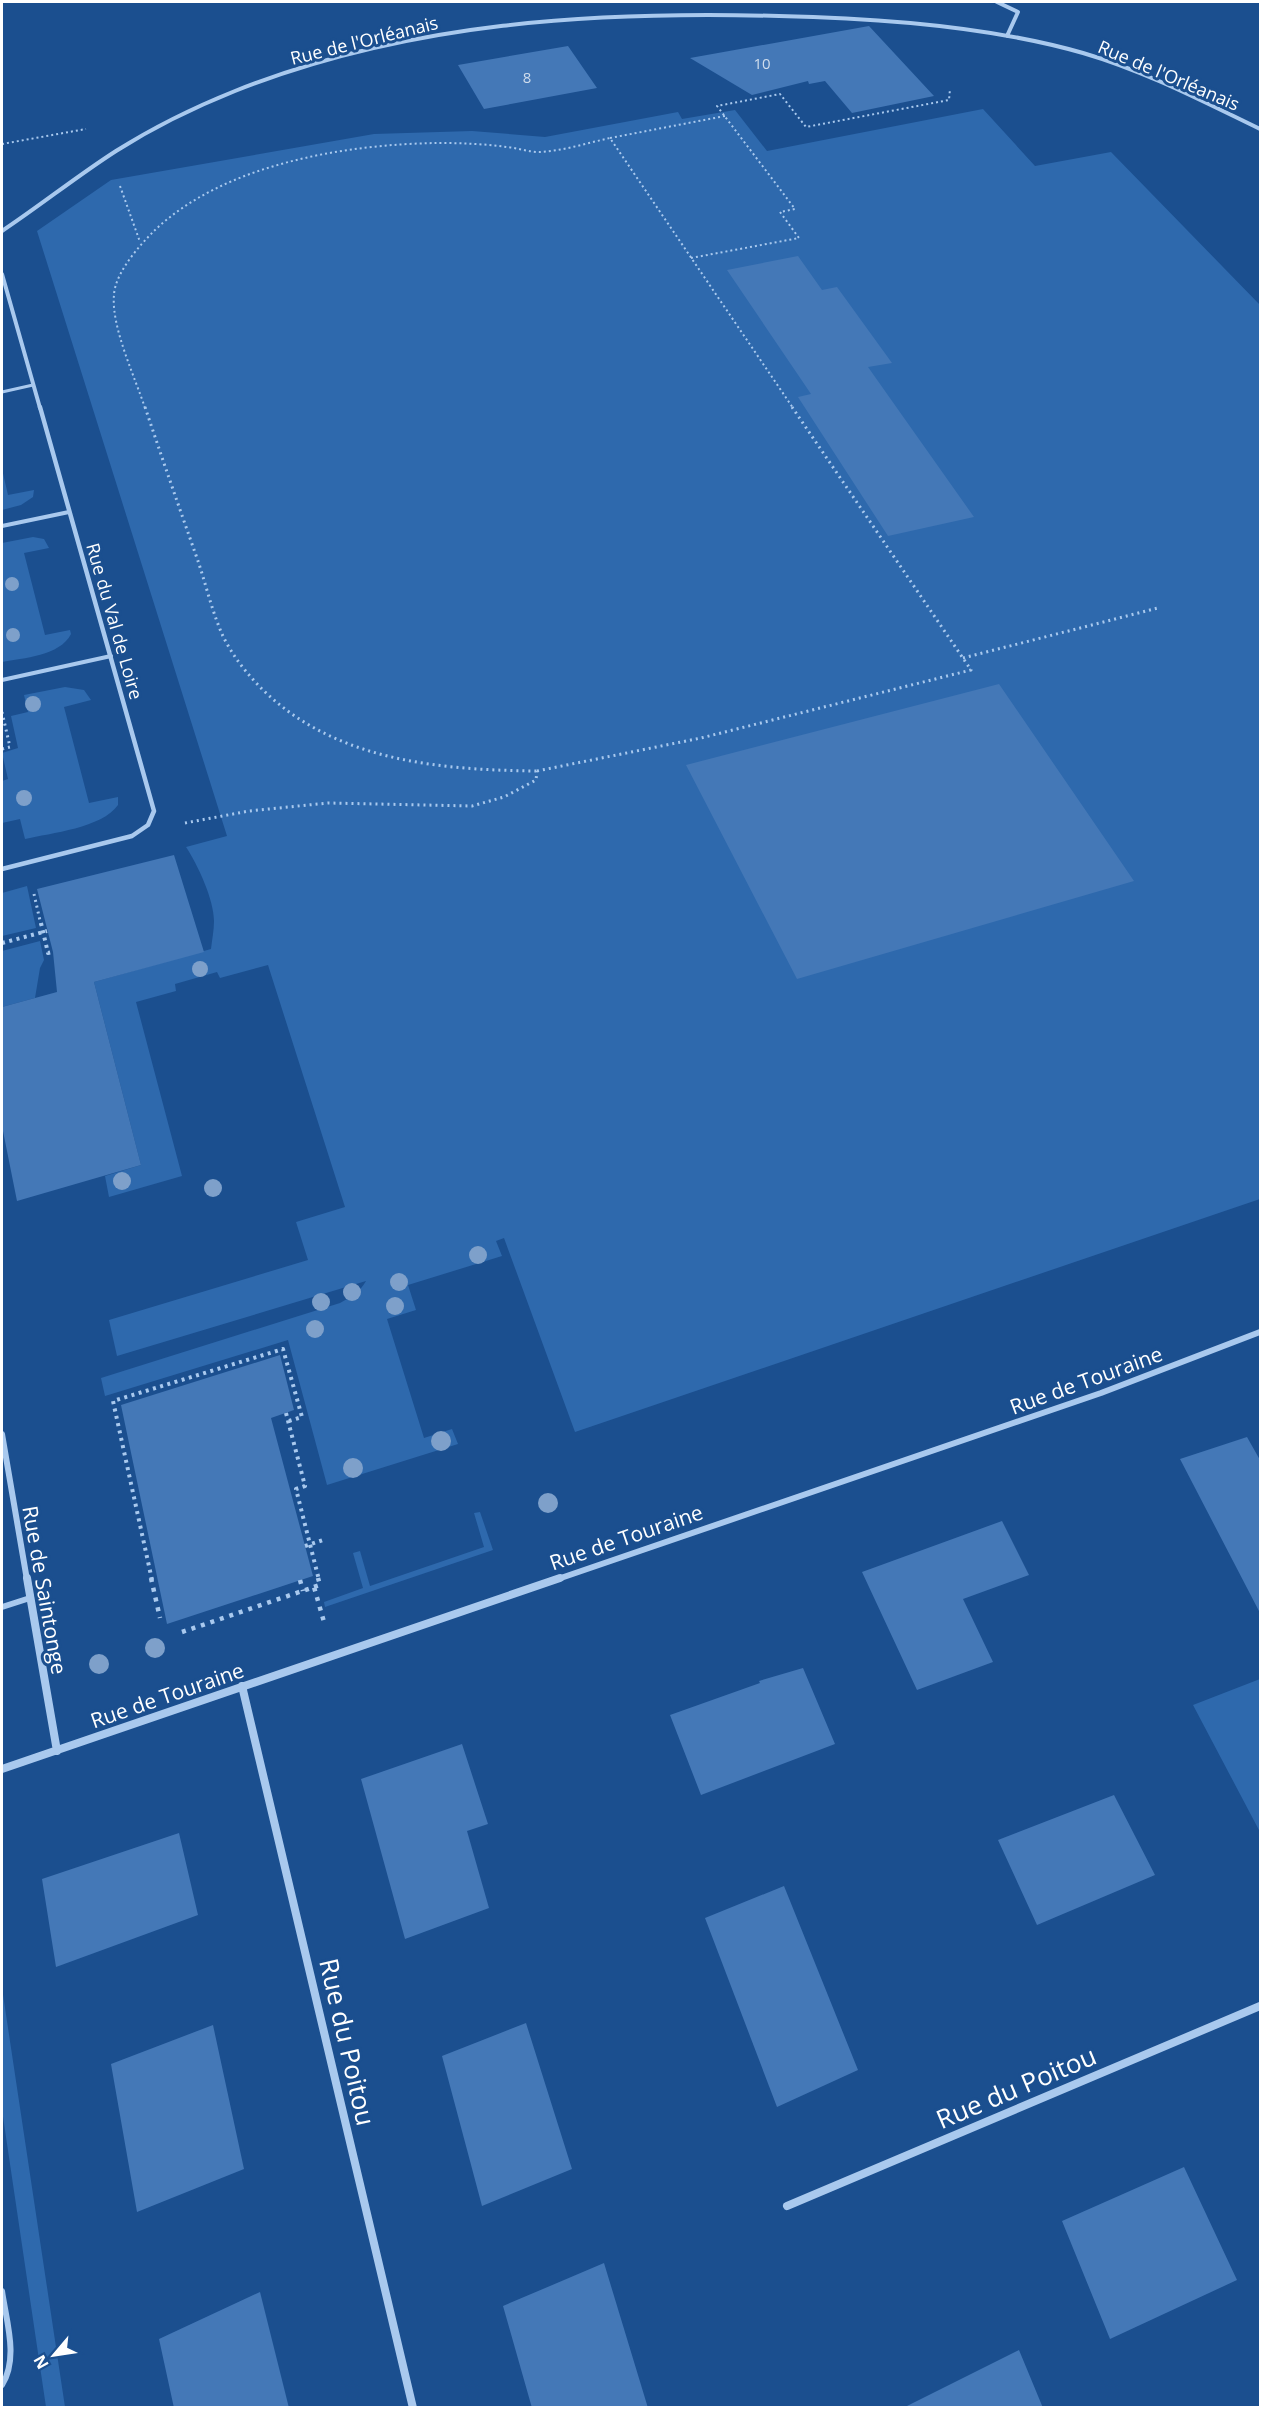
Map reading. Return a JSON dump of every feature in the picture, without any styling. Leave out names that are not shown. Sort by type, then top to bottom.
[{"type":"street","points":[[997,2],[1018,12],[1007,36]]},
{"type":"street","name":"Rue de l'Orléanais","points":[[2,231],[107,156],[186,113],[234,92],[304,67],[424,37],[524,22],[607,15],[761,15],[867,20],[1007,36],[1103,59],[1260,129]]},
{"type":"street","name":"Rue du Val de Loire","points":[[2,274],[153,805],[153,817],[148,825]]},
{"type":"street","points":[[2,869],[122,839],[148,825]]},
{"type":"street","name":"Rue de Touraine","points":[[2,1769],[1101,1393],[1260,1332]]},
{"type":"street","name":"Rue de Saintonge","points":[[2,1434],[57,1751]]},
{"type":"street","name":"Rue du Poitou","points":[[242,1686],[413,2408]]},
{"type":"street","name":"Rue du Poitou","points":[[787,2206],[1260,2006]]},
{"type":"lane","points":[[2,392],[33,385]]},
{"type":"lane","points":[[2,526],[69,512]]},
{"type":"lane","points":[[2,680],[111,656]]},
{"type":"lane","points":[[2,1607],[30,1598]]},
{"type":"lane","points":[[2,2291],[10,2352],[7,2380],[2,2385]]},
{"type":"path","points":[[692,258],[799,238],[780,212],[795,209],[717,106],[780,94],[806,127],[949,100],[950,88]]},
{"type":"path","points":[[610,138],[970,670],[684,743],[631,755],[537,771],[440,768],[356,748],[317,732],[257,688],[236,661],[223,636],[114,316],[115,286],[140,242],[170,216],[206,194],[278,166],[400,145],[436,143],[478,144],[538,152],[610,138],[724,116]]},
{"type":"path","points":[[2,144],[89,128]]},
{"type":"path","points":[[107,156],[140,242]]},
{"type":"path","points":[[963,658],[1158,608]]},
{"type":"path","points":[[2,711],[10,747],[2,749]]},
{"type":"path","points":[[148,825],[194,822],[249,812],[328,803],[472,806],[504,797],[536,780],[537,771]]},
{"type":"path","points":[[34,892],[46,932],[48,953],[52,952]]},
{"type":"path","points":[[2,943],[46,932]]},
{"type":"path","points":[[160,1618],[113,1401],[283,1349],[302,1417],[289,1421]]},
{"type":"path","points":[[182,1632],[320,1585],[308,1545],[296,1489],[305,1486],[286,1413]]},
{"type":"path","points":[[308,1545],[326,1539]]},
{"type":"path","points":[[300,1580],[303,1591]]},
{"type":"path","points":[[314,1587],[324,1623]]},
{"type":"shaded area","points":[[983,109],[1035,166],[1111,152],[1260,305],[1260,1199],[575,1432],[504,1238],[496,1241],[502,1256],[408,1285],[416,1310],[387,1319],[424,1438],[452,1429],[458,1444],[327,1485],[288,1340],[105,1396],[101,1378],[340,1303],[358,1291],[366,1281],[117,1356],[109,1320],[308,1260],[296,1222],[345,1207],[268,965],[220,978],[217,972],[175,984],[176,991],[136,1002],[182,1176],[109,1197],[105,1176],[141,1165],[94,982],[211,949],[214,921],[211,903],[200,873],[186,847],[227,836],[37,231],[111,180],[374,134],[472,131],[545,137],[678,112],[682,119],[735,110],[767,151]]},
{"type":"shaded area","points":[[2,469],[8,495],[34,490],[33,497],[21,505],[2,510]]},
{"type":"shaded area","points":[[33,537],[44,539],[49,548],[24,553],[45,635],[70,630],[71,634],[59,647],[50,651],[2,662],[2,543]]},
{"type":"shaded area","points":[[65,687],[84,690],[91,700],[64,707],[89,803],[118,797],[118,805],[110,813],[88,824],[25,839],[20,819],[2,823],[2,781],[8,779],[2,753],[18,748],[11,716],[28,712],[24,695]]},
{"type":"shaded area","points":[[27,886],[36,928],[2,936],[2,893]]},
{"type":"shaded area","points":[[40,941],[44,960],[40,968],[35,998],[2,1007],[2,951]]},
{"type":"shaded area","points":[[480,1512],[493,1550],[325,1607],[324,1602],[363,1588],[353,1553],[360,1551],[370,1586],[484,1547],[474,1513]]},
{"type":"shaded area","points":[[1260,1679],[1260,1832],[1193,1705]]},
{"type":"shaded area","points":[[2,1988],[65,2407],[46,2407],[2,2110]]},
{"type":"building","points":[[869,26],[934,96],[852,113],[825,81],[809,84],[808,81],[752,95],[690,58]]},
{"type":"building","points":[[568,46],[597,88],[484,109],[458,65]]},
{"type":"building","points":[[798,256],[822,290],[837,287],[892,363],[868,367],[974,517],[888,536],[798,397],[811,394],[727,270]]},
{"type":"building","points":[[999,684],[1134,881],[797,979],[686,765]]},
{"type":"building","points":[[174,855],[204,952],[94,982],[141,1165],[17,1201],[2,1126],[2,1007],[57,992],[53,952],[37,889]]},
{"type":"building","points":[[280,1355],[294,1410],[271,1418],[313,1576],[167,1624],[121,1405]]},
{"type":"building","points":[[1247,1437],[1260,1460],[1260,1613],[1180,1459]]},
{"type":"building","points":[[1002,1521],[1029,1575],[963,1599],[993,1662],[917,1690],[862,1572]]},
{"type":"building","points":[[803,1668],[835,1744],[701,1795],[670,1715],[760,1683],[759,1681]]},
{"type":"building","points":[[462,1744],[488,1824],[467,1831],[489,1908],[405,1939],[361,1779]]},
{"type":"building","points":[[1114,1795],[1155,1875],[1037,1925],[998,1840]]},
{"type":"building","points":[[179,1833],[198,1915],[56,1967],[42,1879]]},
{"type":"building","points":[[784,1886],[858,2070],[777,2107],[705,1918]]},
{"type":"building","points":[[526,2023],[572,2169],[482,2206],[442,2056]]},
{"type":"building","points":[[213,2025],[244,2169],[137,2212],[111,2064]]},
{"type":"building","points":[[1184,2167],[1237,2280],[1110,2339],[1062,2221]]},
{"type":"building","points":[[604,2263],[648,2408],[532,2408],[503,2306]]},
{"type":"building","points":[[260,2292],[289,2408],[174,2408],[159,2339]]},
{"type":"building","points":[[1019,2350],[1043,2408],[903,2408]]}]
